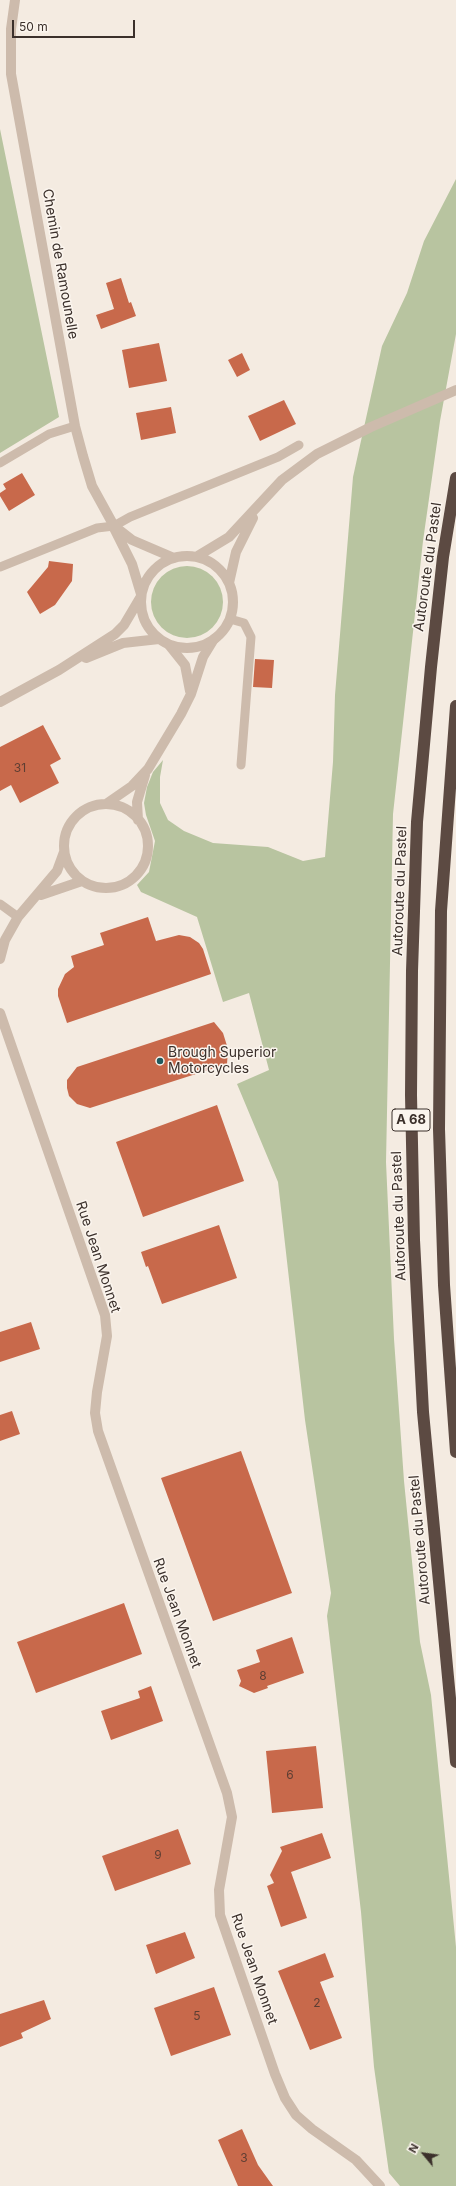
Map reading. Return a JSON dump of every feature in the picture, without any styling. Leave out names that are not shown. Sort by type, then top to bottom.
[{"type":"highway","name":"Autoroute du Pastel","points":[[456,478],[443,557],[431,667],[417,822],[412,970],[411,1088],[414,1240],[423,1412],[456,1762]]},
{"type":"highway","name":"A 68","points":[[456,706],[441,911],[439,1129],[444,1285],[456,1452]]},
{"type":"street","name":"Chemin de Ramounelle","points":[[15,0],[11,29],[11,74],[75,426],[92,486],[114,526],[132,564],[141,596]]},
{"type":"street","points":[[196,557],[229,538],[282,480],[299,465],[317,454],[382,422],[456,390]]},
{"type":"street","points":[[106,804],[132,786],[148,769],[182,714],[191,694],[203,658],[214,639],[226,626],[230,619],[233,604],[229,583],[236,552],[241,540],[262,503]]},
{"type":"street","name":"Chemin de Ramounelle","points":[[114,526],[132,540],[174,558]]},
{"type":"street","points":[[0,702],[59,670],[115,634],[124,626],[141,596],[144,584],[152,571],[165,562],[174,558],[196,557],[219,569],[229,583]]},
{"type":"street","points":[[141,596],[144,621],[153,634],[159,639],[178,648],[197,647],[214,639]]},
{"type":"street","points":[[59,670],[123,643],[159,639]]},
{"type":"street","points":[[170,645],[185,665],[191,694]]},
{"type":"street","points":[[138,820],[137,802],[148,769]]},
{"type":"street","points":[[0,959],[6,940],[18,917],[57,871],[64,852],[66,832],[77,815],[95,805],[106,804],[124,808],[138,820],[144,829],[147,850],[145,861],[136,874],[123,884],[113,888],[91,886],[82,881],[70,868],[64,852]]},
{"type":"street","points":[[37,896],[52,889],[82,881]]},
{"type":"street","name":"Rue Jean Monnet","points":[[0,1013],[105,1315],[107,1336],[97,1392],[95,1413],[98,1431],[227,1793],[232,1817],[219,1890],[220,1915],[275,2074],[285,2098],[296,2114],[312,2129],[356,2160],[380,2186]]},
{"type":"lane","points":[[0,463],[50,434],[75,426]]},
{"type":"lane","points":[[0,567],[97,528],[114,526],[130,517],[278,457],[299,445]]},
{"type":"lane","points":[[230,619],[244,623],[251,637],[241,764]]},
{"type":"lane","points":[[0,904],[18,917]]},
{"type":"green space","points":[[0,129],[59,417],[0,453]]},
{"type":"green space","points":[[456,179],[456,334],[440,421],[423,541],[393,814],[386,1162],[394,1339],[404,1481],[420,1642],[431,1695],[456,1947],[456,2186],[400,2186],[389,2173],[374,2067],[361,1912],[327,1616],[331,1593],[305,1420],[278,1182],[237,1084],[269,1070],[249,993],[223,1002],[197,917],[141,892],[137,885],[149,872],[155,841],[146,815],[144,803],[147,787],[153,772],[163,760],[160,777],[160,803],[168,820],[184,831],[213,843],[268,847],[303,861],[325,857],[333,762],[335,695],[353,477],[382,346],[407,293],[424,241]]},
{"type":"green space","points":[[180,566],[194,566],[201,568],[213,576],[221,588],[223,602],[221,616],[213,628],[201,636],[194,638],[180,638],[173,636],[161,628],[153,616],[151,609],[151,595],[153,588],[161,576],[173,568]]},
{"type":"building","points":[[121,278],[129,303],[131,302],[136,316],[101,329],[96,315],[114,309],[106,283]]},
{"type":"building","points":[[159,343],[167,381],[129,388],[122,350]]},
{"type":"building","points":[[242,353],[250,370],[237,377],[228,360]]},
{"type":"building","points":[[284,400],[296,424],[260,441],[248,416]]},
{"type":"building","points":[[171,407],[176,433],[141,440],[136,413]]},
{"type":"building","points":[[22,473],[35,495],[9,511],[0,496],[0,493],[6,489],[3,484]]},
{"type":"building","points":[[49,561],[73,564],[72,581],[55,605],[40,614],[27,592],[48,567]]},
{"type":"building","points":[[255,659],[274,660],[272,688],[253,687]]},
{"type":"building","points":[[43,725],[61,759],[50,765],[59,783],[20,803],[11,785],[0,791],[0,747]]},
{"type":"building","points":[[148,917],[156,941],[179,935],[190,937],[199,943],[203,949],[211,974],[67,1023],[58,996],[58,989],[65,974],[74,967],[71,956],[104,945],[100,933]]},
{"type":"building","name":"Brough Superior Motorcycles","points":[[214,1022],[223,1033],[228,1049],[227,1064],[90,1108],[77,1104],[69,1096],[67,1080],[77,1067]]},
{"type":"building","points":[[217,1105],[244,1181],[143,1217],[116,1142]]},
{"type":"building","points":[[219,1225],[237,1278],[162,1304],[148,1266],[146,1267],[141,1252]]},
{"type":"building","points":[[31,1322],[40,1349],[0,1362],[0,1332]]},
{"type":"building","points":[[12,1411],[20,1434],[0,1441],[0,1415]]},
{"type":"building","points":[[241,1451],[292,1593],[213,1621],[161,1478]]},
{"type":"building","points":[[124,1603],[142,1654],[36,1693],[17,1642]]},
{"type":"building","points":[[292,1637],[304,1673],[267,1686],[268,1688],[254,1693],[239,1686],[241,1681],[237,1670],[260,1662],[256,1650]]},
{"type":"building","points":[[151,1686],[163,1721],[111,1740],[101,1711],[140,1698],[138,1691]]},
{"type":"building","points":[[316,1746],[323,1808],[272,1813],[266,1751]]},
{"type":"building","points":[[178,1829],[191,1864],[115,1891],[102,1856]]},
{"type":"building","points":[[322,1833],[331,1858],[291,1872],[307,1918],[281,1927],[267,1886],[274,1883],[270,1875],[282,1851],[280,1847]]},
{"type":"building","points":[[185,1932],[195,1958],[156,1974],[146,1945]]},
{"type":"building","points":[[325,1953],[334,1977],[320,1982],[342,2038],[310,2050],[278,1971]]},
{"type":"building","points":[[214,1987],[231,2035],[171,2056],[154,2008]]},
{"type":"building","points":[[44,2000],[51,2019],[21,2033],[23,2038],[0,2047],[0,2014]]},
{"type":"building","points":[[242,2129],[258,2165],[273,2186],[238,2186],[218,2140]]},
{"type":"place","name":"Brough Superior Motorcycles","points":[[160,1061]]}]
